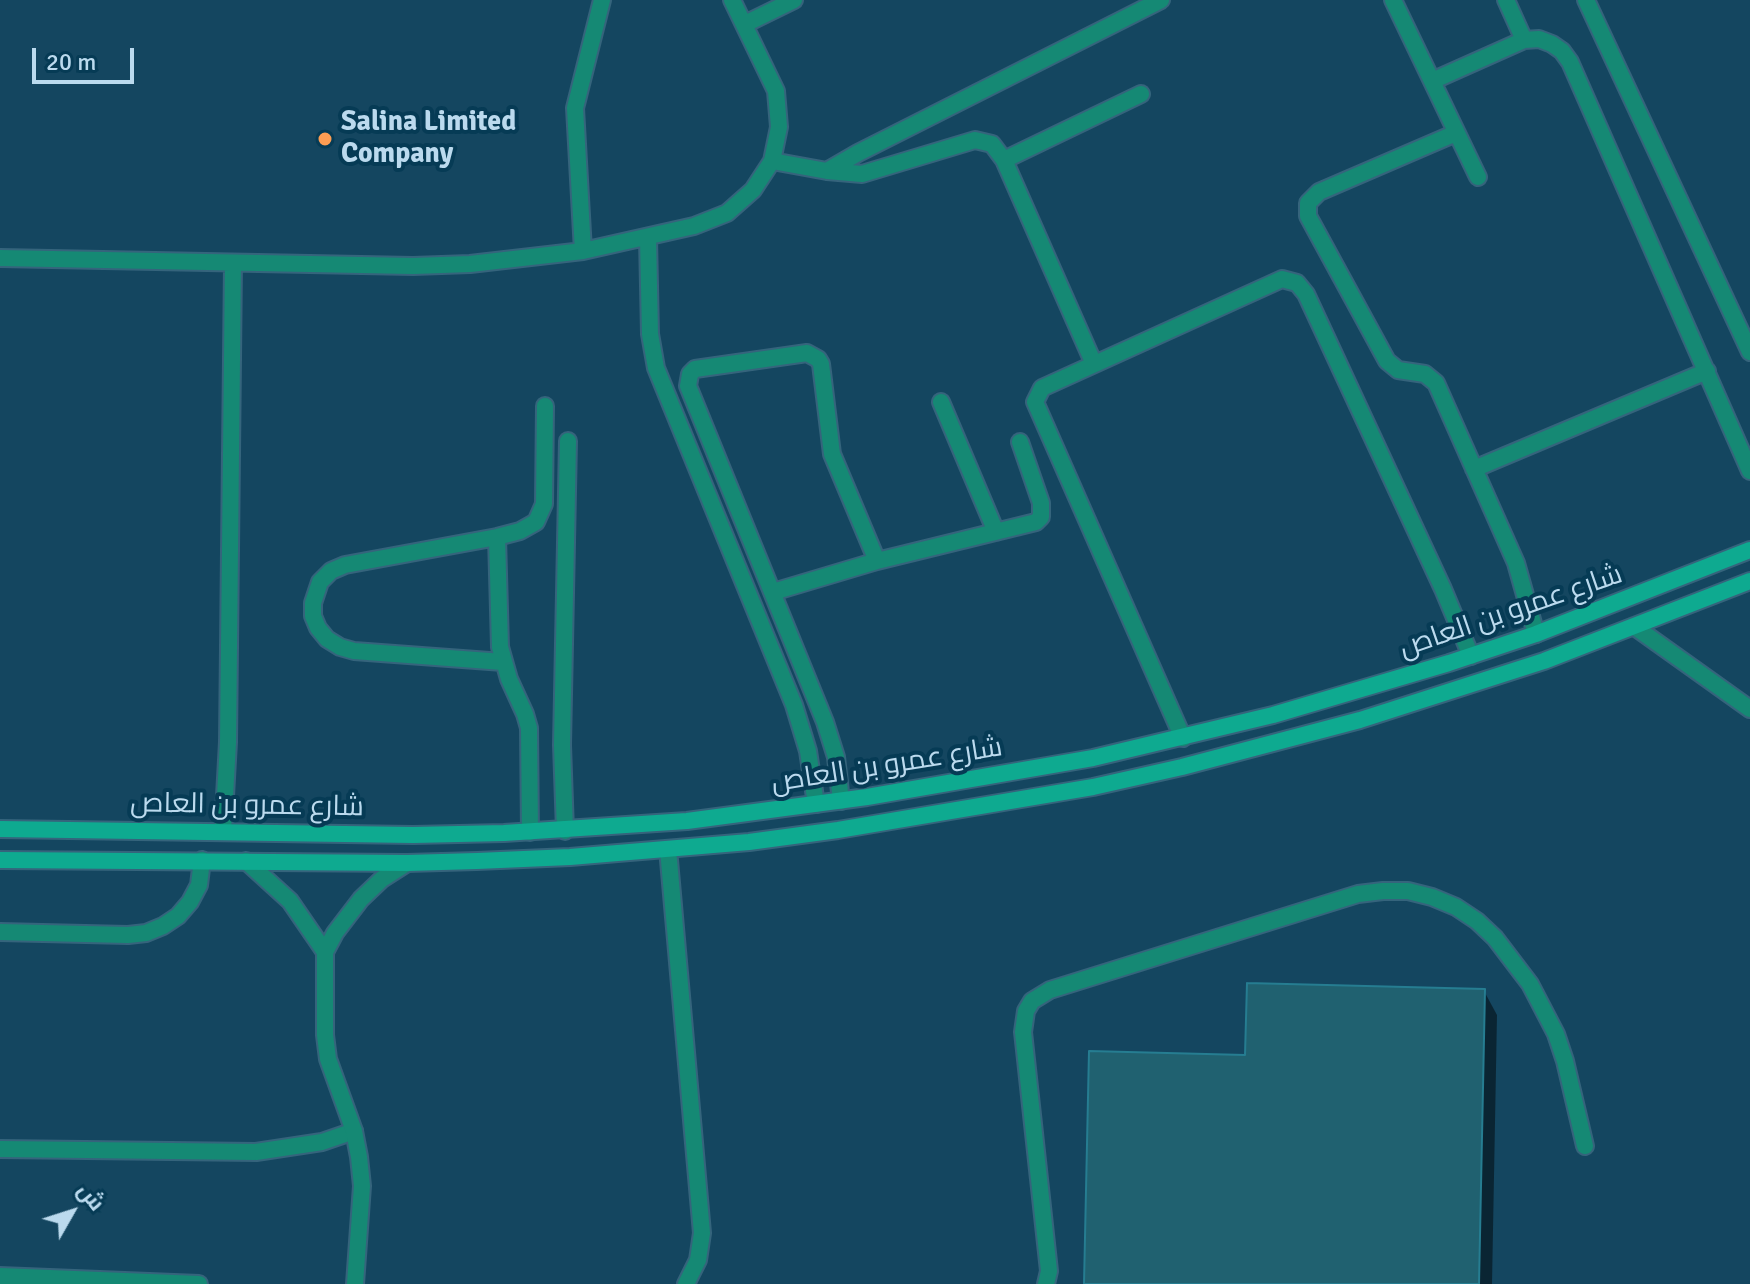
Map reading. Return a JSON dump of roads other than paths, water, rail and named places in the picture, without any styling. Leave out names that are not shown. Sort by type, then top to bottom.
[{"type":"main road","name":"شارع عمرو بن العاص","points":[[0,829],[413,835],[565,831],[687,821],[841,801],[1093,758],[1273,715],[1536,634],[1750,550]]},
{"type":"main road","name":"شارع عمرو بن العاص","points":[[0,860],[407,863],[570,857],[749,842],[838,830],[1093,787],[1360,720],[1456,691],[1635,627],[1750,581]]},
{"type":"street","points":[[583,251],[575,108],[602,0]]},
{"type":"street","points":[[0,258],[427,266],[526,259],[583,251],[694,226],[727,213],[753,190],[772,161],[779,127],[776,91],[732,0]]},
{"type":"street","points":[[745,24],[794,0]]},
{"type":"street","points":[[827,171],[1161,0]]},
{"type":"street","points":[[1393,0],[1478,177]]},
{"type":"street","points":[[1506,0],[1524,40]]},
{"type":"street","points":[[1586,0],[1750,352]]},
{"type":"street","points":[[1432,81],[1524,40],[1539,39],[1562,51],[1570,62],[1750,471]]},
{"type":"street","points":[[1004,160],[1141,94]]},
{"type":"street","points":[[1456,133],[1319,192],[1312,196],[1307,210],[1387,361],[1398,370],[1425,374],[1436,383],[1516,563],[1536,634]]},
{"type":"street","points":[[772,161],[862,174],[975,140],[992,144],[1004,160],[1094,364]]},
{"type":"street","points":[[648,238],[650,334],[656,368],[794,705],[808,751],[816,804]]},
{"type":"street","points":[[223,832],[228,742],[233,263]]},
{"type":"street","points":[[1183,738],[1035,402],[1042,388],[1282,279],[1303,288],[1471,656]]},
{"type":"street","points":[[841,801],[832,742],[688,386],[687,380],[695,369],[807,353],[818,359],[832,454],[877,561]]},
{"type":"street","points":[[1474,469],[1707,371]]},
{"type":"street","points":[[941,402],[996,532]]},
{"type":"street","points":[[503,662],[354,651],[340,647],[327,639],[318,628],[313,616],[315,592],[331,571],[345,565],[497,537],[528,528],[541,514],[544,504],[545,406]]},
{"type":"street","points":[[565,831],[562,745],[568,441]]},
{"type":"street","points":[[773,592],[877,561],[1030,525],[1041,517],[1041,503],[1020,442]]},
{"type":"street","points":[[497,537],[500,647],[529,728],[530,832]]},
{"type":"street","points":[[1635,627],[1750,709]]},
{"type":"street","points":[[668,849],[702,1233],[698,1260],[686,1284]]},
{"type":"street","points":[[0,932],[146,933],[178,916],[190,902],[199,885],[202,860]]},
{"type":"street","points":[[246,861],[290,901],[325,952]]},
{"type":"street","points":[[355,1284],[362,1186],[354,1131],[328,1059],[325,952],[335,933],[361,899],[382,879],[407,863]]},
{"type":"street","points":[[1046,1284],[1049,1271],[1023,1032],[1023,1021],[1032,1001],[1050,990],[1358,894],[1408,891],[1432,897],[1456,907],[1495,938],[1530,984],[1556,1034],[1585,1146]]},
{"type":"street","points":[[0,1149],[256,1152],[322,1142],[354,1131]]},
{"type":"street","points":[[0,1276],[199,1284]]},
{"type":"place","name":"Salina Limited Company","points":[[325,139]]}]
